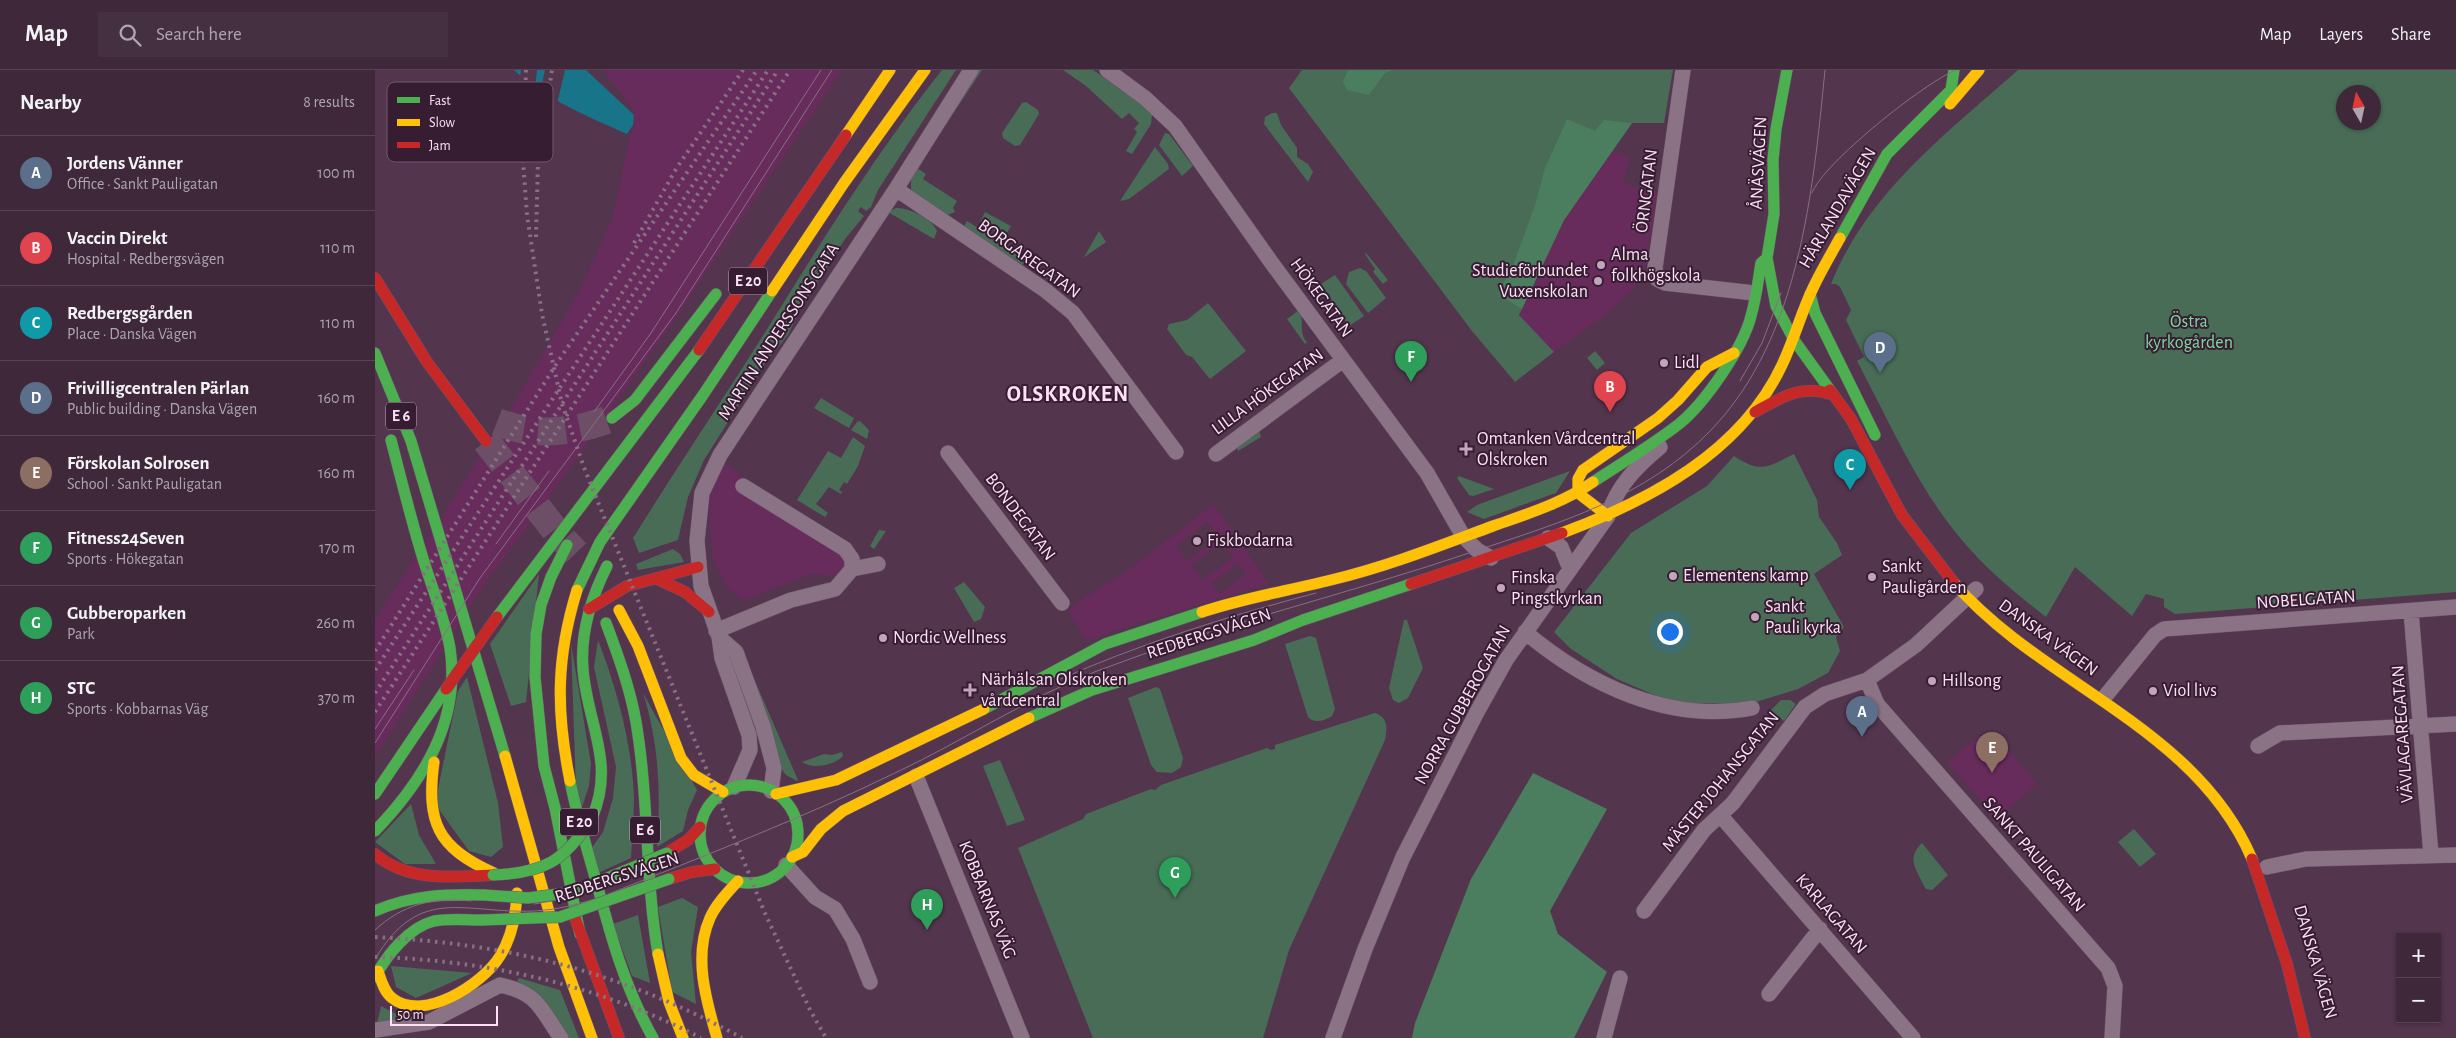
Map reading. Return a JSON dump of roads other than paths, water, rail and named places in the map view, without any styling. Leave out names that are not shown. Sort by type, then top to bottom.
[{"type":"main road","name":"E 20","points":[[580,934],[555,808],[544,766],[535,677],[536,634],[541,606],[551,577],[617,460],[750,278],[866,104],[891,70]]},
{"type":"main road","name":"E 20","points":[[653,1038],[625,975],[611,936],[573,799],[559,717],[559,673],[563,637],[573,597],[588,563],[662,451],[703,395],[844,183],[925,70]]},
{"type":"main road","name":"ÅNÄSVÄGEN","points":[[1767,258],[1774,214],[1773,160],[1775,129],[1787,70]]},
{"type":"main road","name":"HÄRLANDAVÄGEN","points":[[1810,294],[1887,154],[1951,90],[1954,70]]},
{"type":"main road","name":"HÄRLANDAVÄGEN","points":[[1900,142],[1925,128],[1944,110],[1979,70]]},
{"type":"main road","points":[[788,198],[866,104]]},
{"type":"main road","name":"REDBERGSVÄGEN","points":[[375,911],[398,900],[429,893],[528,898],[574,892],[616,876],[677,847],[700,827],[710,804],[729,790],[759,786],[774,792],[836,780],[1005,699],[1105,644],[1240,599],[1361,572],[1543,508],[1578,492],[1680,423],[1695,408],[1734,353],[1745,332],[1751,317],[1761,263],[1767,258]]},
{"type":"main road","name":"DANSKA VÄGEN","points":[[1767,258],[1772,292],[1794,340],[1859,433],[1902,515],[1939,566],[1994,606]]},
{"type":"main road","points":[[375,278],[398,319],[435,376],[486,441]]},
{"type":"main road","points":[[612,418],[635,400],[726,281]]},
{"type":"main road","points":[[1810,294],[1815,313],[1881,448]]},
{"type":"main road","name":"REDBERGSVÄGEN","points":[[700,827],[702,848],[715,869],[726,877],[738,881],[760,881],[771,877],[789,861],[803,852],[821,829],[843,811],[916,776],[1002,730],[1092,690],[1254,640],[1303,620],[1548,538],[1608,516],[1640,501],[1685,473],[1753,414],[1778,374],[1794,340],[1810,294]]},
{"type":"main road","points":[[1745,332],[1764,318],[1783,319],[1799,325],[1812,335],[1833,362],[1841,369]]},
{"type":"main road","name":"E 6","points":[[375,353],[411,441],[479,666],[559,947],[592,1038]]},
{"type":"main road","points":[[1608,516],[1596,509],[1578,492],[1578,479],[1585,468],[1658,418],[1678,400],[1707,367],[1734,353]]},
{"type":"main road","points":[[435,376],[478,409]]},
{"type":"main road","points":[[1753,414],[1795,391],[1811,388],[1831,394]]},
{"type":"main road","points":[[654,485],[703,395]]},
{"type":"main road","points":[[457,595],[390,436],[409,511],[445,629],[451,660],[451,701],[436,749],[429,794],[435,825],[445,841],[458,853],[481,869],[494,874]]},
{"type":"main road","points":[[375,794],[497,617],[617,460]]},
{"type":"main road","points":[[1922,521],[1954,564]]},
{"type":"main road","points":[[375,854],[385,864],[407,873],[520,875],[547,867],[568,854],[592,818],[599,802],[603,782],[602,763],[585,692],[582,649],[589,609],[613,554]]},
{"type":"main road","points":[[589,609],[618,589],[641,581],[686,573],[698,567]]},
{"type":"main road","points":[[657,579],[672,583],[689,592],[709,612]]},
{"type":"main road","name":"DANSKA VÄGEN","points":[[1970,588],[1993,622],[2108,692],[2142,728],[2178,760],[2221,804],[2235,824],[2257,871],[2287,964],[2305,1038]]},
{"type":"main road","points":[[619,610],[638,646],[681,758],[695,774],[729,790]]},
{"type":"main road","name":"E 6","points":[[606,623],[618,654],[632,704],[641,760],[648,886],[655,937],[667,997],[683,1038]]},
{"type":"main road","name":"E 6","points":[[479,666],[505,715]]},
{"type":"main road","points":[[375,832],[411,792],[436,749]]},
{"type":"main road","points":[[2194,758],[2213,779]]},
{"type":"main road","points":[[514,789],[516,837]]},
{"type":"main road","points":[[774,792],[786,802],[796,824],[797,838],[789,861]]},
{"type":"main road","points":[[546,827],[580,934],[619,1038]]},
{"type":"main road","points":[[377,974],[391,998],[409,1008],[415,1008],[439,1002],[483,974],[498,959],[510,936],[517,896],[517,857]]},
{"type":"main road","name":"REDBERGSVÄGEN","points":[[377,974],[404,940],[422,925],[443,920],[560,917],[679,875],[715,869]]},
{"type":"main road","points":[[717,1038],[706,997],[704,976],[706,931],[718,904],[738,881]]},
{"type":"street","name":"MARTIN ANDERSSONS GATA","points":[[729,790],[751,750],[749,735],[721,658],[717,634],[709,612],[698,567],[698,515],[702,493],[709,474],[896,189],[971,70]]},
{"type":"street","name":"HÖKEGATAN","points":[[1107,70],[1145,98],[1175,126],[1343,360],[1427,472],[1463,536],[1477,550],[1491,558]]},
{"type":"street","name":"ÖRNGATAN","points":[[1683,70],[1655,268],[1657,279],[1665,283],[1754,293]]},
{"type":"street","name":"BORGAREGATAN","points":[[896,189],[1045,290],[1073,313],[1176,452]]},
{"type":"street","name":"LILLA HÖKEGATAN","points":[[1216,454],[1343,360]]},
{"type":"street","name":"NORRA GUBBEROGATAN","points":[[1333,1038],[1365,949],[1403,857],[1477,712],[1506,660],[1608,516],[1618,491],[1635,468],[1663,445],[1680,423]]},
{"type":"street","name":"BONDEGATAN","points":[[948,453],[1062,603]]},
{"type":"street","points":[[743,486],[845,549],[852,559],[852,569]]},
{"type":"street","points":[[1548,538],[1561,547],[1570,569]]},
{"type":"street","points":[[717,634],[791,600],[835,589],[852,569],[878,564]]},
{"type":"street","points":[[1867,680],[1916,645],[1970,588]]},
{"type":"street","name":"NOBELGATAN","points":[[2108,692],[2159,631],[2456,607]]},
{"type":"street","name":"VÄVLAGAREGATAN","points":[[2411,611],[2422,726],[2431,856]]},
{"type":"street","points":[[1525,632],[1578,671],[1623,693],[1660,704],[1694,710],[1711,711],[1752,708]]},
{"type":"street","name":"MARTIN ANDERSSONS GATA","points":[[717,634],[736,652],[763,726],[774,768],[774,792]]},
{"type":"street","name":"MÄSTER JOHANSGATAN","points":[[1644,911],[1704,830],[1733,803],[1805,707],[1825,694],[1867,680]]},
{"type":"street","name":"SANKT PAULIGATAN","points":[[1867,680],[1877,704],[2108,968],[2115,986],[2113,1038]]},
{"type":"street","points":[[2257,746],[2280,733],[2456,724]]},
{"type":"street","name":"KOBBARNAS VÄG","points":[[916,776],[1023,1038]]},
{"type":"street","name":"KARLAGATAN","points":[[1720,815],[1913,1038]]},
{"type":"street","points":[[2268,867],[2306,859],[2456,855]]},
{"type":"street","points":[[789,861],[815,897],[835,909],[853,939],[870,982]]},
{"type":"street","points":[[1769,994],[1820,929]]},
{"type":"street","points":[[1604,1038],[1620,978]]},
{"type":"street","points":[[375,1030],[424,1031],[500,985],[523,991],[529,995],[538,1004],[561,1038]]},
{"type":"water","points":[[514,70],[586,70],[634,115],[633,125],[627,134],[553,98],[553,82],[527,81]]},
{"type":"tunnel","points":[[497,422],[526,430],[555,431],[583,427],[612,418]]},
{"type":"tunnel","points":[[486,441],[558,534],[576,553]]},
{"type":"tram line","points":[[594,412],[651,333],[821,70]]},
{"type":"tram line","points":[[375,743],[480,578],[676,313],[832,70]]},
{"type":"tram line","points":[[375,959],[392,936],[409,920],[426,912],[445,908],[534,911],[568,906],[601,897],[824,806],[922,760],[1021,706],[1097,671],[1190,638],[1425,567],[1569,519],[1630,491],[1658,474],[1686,454],[1711,430],[1741,393],[1765,352],[1783,308],[1797,261],[1815,164],[1825,70]]},
{"type":"tram line","points":[[1812,193],[1834,163],[1876,125],[1922,90],[1956,70]]},
{"type":"tram line","points":[[1740,381],[1762,343],[1781,293]]},
{"type":"tram line","points":[[496,544],[549,471]]},
{"type":"tram line","points":[[1056,681],[1119,655],[1184,632],[1316,593]]},
{"type":"tram line","points":[[375,729],[414,670]]},
{"type":"tram line","points":[[534,904],[571,898]]},
{"type":"tram line","points":[[375,930],[396,914],[419,904],[444,900],[471,901]]},
{"type":"railway","points":[[526,70],[526,82]]},
{"type":"railway","points":[[550,82],[552,70]]},
{"type":"railway","points":[[634,243],[676,169],[743,70]]},
{"type":"railway","points":[[375,651],[557,363],[757,70]]},
{"type":"railway","points":[[375,670],[768,70]]},
{"type":"railway","points":[[375,693],[778,70]]},
{"type":"railway","points":[[375,712],[790,70]]},
{"type":"railway","points":[[523,162],[527,215],[542,314],[562,404],[585,470],[764,911],[810,1010],[826,1038]]},
{"type":"railway","points":[[536,237],[538,162]]},
{"type":"railway","points":[[375,937],[473,946],[565,965],[653,995],[742,1038]]},
{"type":"railway","points":[[375,957],[460,964],[543,979],[584,990],[624,1004],[701,1038]]},
{"type":"place","name":"Alma folkhögskola","points":[[1601,265]]},
{"type":"place","name":"Studieförbundet Vuxenskolan","points":[[1598,281]]},
{"type":"place","name":"Lidl","points":[[1664,363]]},
{"type":"place","name":"Frivilligcentralen Pärlan","points":[[1880,373]]},
{"type":"place","name":"Fitness24Seven","points":[[1411,382]]},
{"type":"place","name":"Vaccin Direkt","points":[[1610,412]]},
{"type":"place","name":"Omtanken Vårdcentral Olskroken","points":[[1466,449]]},
{"type":"place","name":"Redbergsgården","points":[[1850,490]]},
{"type":"place","name":"Fiskbodarna","points":[[1197,541]]},
{"type":"place","name":"Elementens kamp","points":[[1673,576]]},
{"type":"place","name":"Sankt Pauligården","points":[[1872,577]]},
{"type":"place","name":"Finska Pingstkyrkan","points":[[1501,588]]},
{"type":"place","name":"Sankt Pauli kyrka","points":[[1755,617]]},
{"type":"place","name":"Nordic Wellness","points":[[883,638]]},
{"type":"place","name":"Hillsong","points":[[1932,681]]},
{"type":"place","name":"Närhälsan Olskroken vårdcentral","points":[[970,690]]},
{"type":"place","name":"Viol livs","points":[[2153,691]]},
{"type":"place","name":"Jordens Vänner","points":[[1862,737]]},
{"type":"place","name":"Förskolan Solrosen","points":[[1992,773]]},
{"type":"place","name":"Gubberoparken","points":[[1175,898]]},
{"type":"place","name":"STC","points":[[927,930]]},
{"type":"district","name":"OLSKROKEN","points":[[1068,394]]},
{"type":"park label","name":"Östra kyrkogården","points":[[2189,332]]}]
